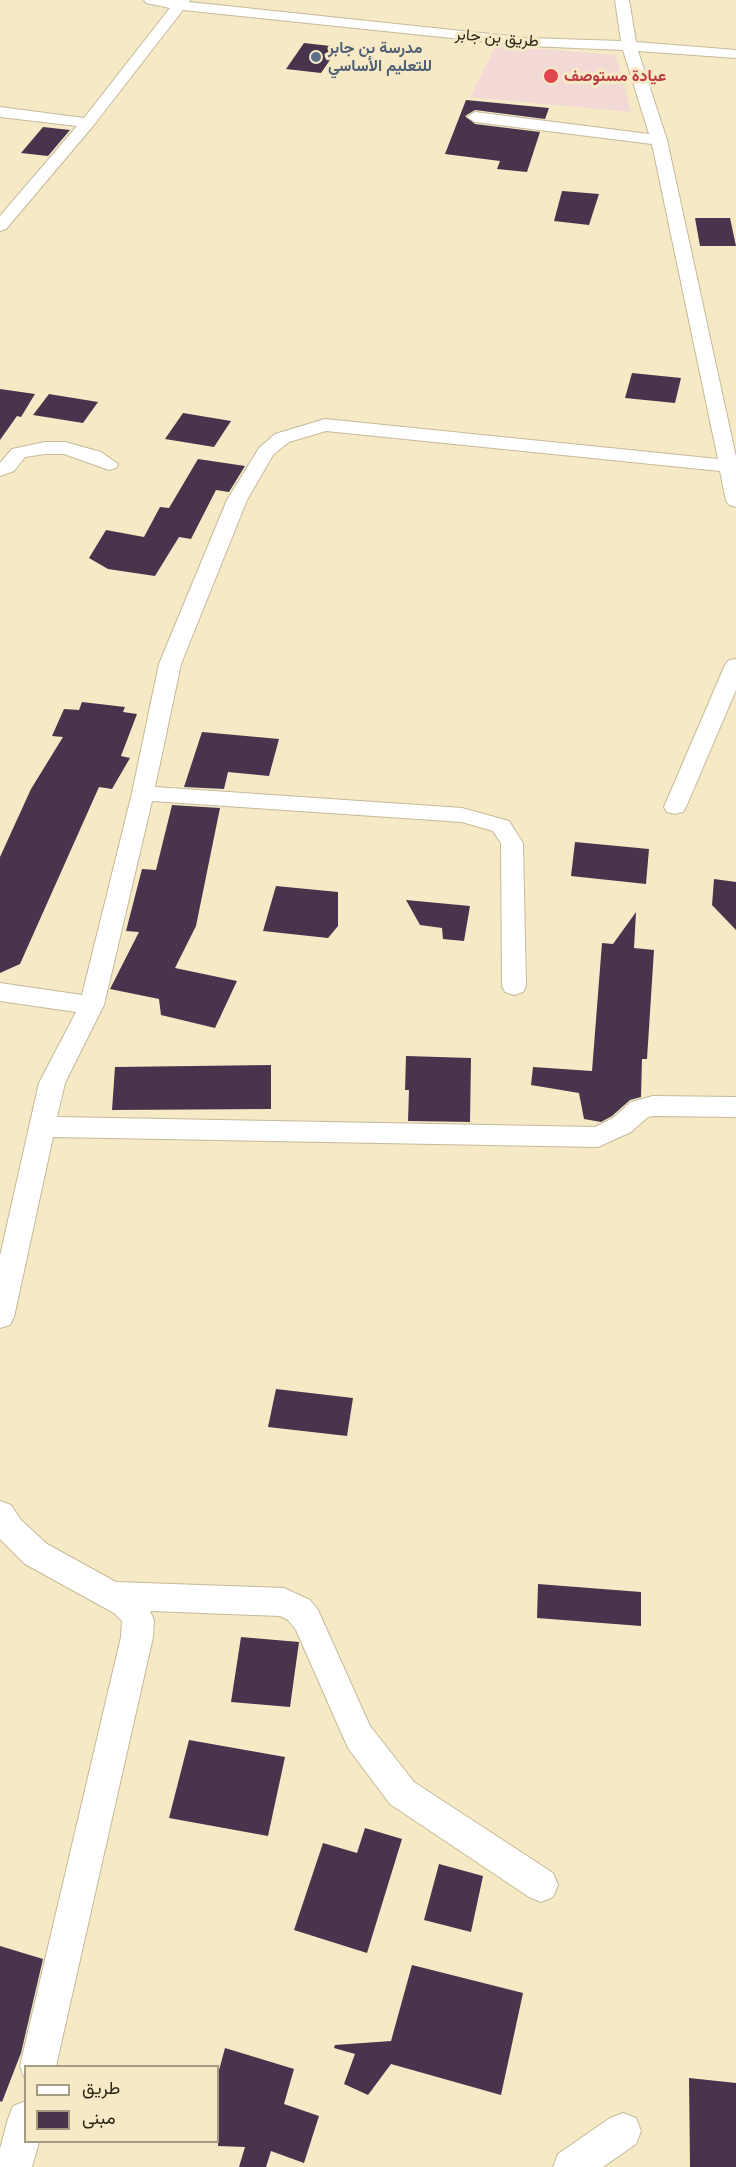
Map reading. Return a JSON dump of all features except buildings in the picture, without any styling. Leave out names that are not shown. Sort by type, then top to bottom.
[{"type":"street","name":"طريق بن جابر","points":[[151,0],[528,42],[629,46],[736,54]]},
{"type":"street","points":[[622,0],[629,46],[659,140],[736,501]]},
{"type":"street","points":[[0,226],[7,209],[88,123],[181,3]]},
{"type":"street","points":[[0,112],[88,123]]},
{"type":"street","points":[[475,117],[659,140]]},
{"type":"street","points":[[0,1317],[52,1083],[92,1005],[143,793],[170,664],[237,500],[266,452],[282,438],[325,425],[729,466]]},
{"type":"street","points":[[0,470],[19,453],[45,448],[65,448],[94,456],[109,464]]},
{"type":"street","points":[[675,807],[736,666]]},
{"type":"street","points":[[143,793],[462,814],[501,826],[512,843],[514,986]]},
{"type":"street","points":[[0,992],[92,1005]]},
{"type":"street","points":[[43,1127],[598,1137],[622,1125],[640,1109],[653,1106],[736,1107]]},
{"type":"street","points":[[0,1514],[10,1529],[36,1554],[114,1596],[132,1609],[138,1620],[38,2065]]},
{"type":"street","points":[[114,1596],[284,1602],[299,1610],[308,1620],[358,1737],[402,1793],[541,1886]]},
{"type":"street","points":[[14,2167],[24,2127]]},
{"type":"street","points":[[571,2167],[623,2130]]},
{"type":"shaded area","name":"عيادة مستوصف","points":[[496,45],[616,55],[631,112],[470,97]]},
{"type":"place","name":"مدرسة بن جابر للتعليم الأساسي","points":[[316,57]]},
{"type":"place","name":"عيادة مستوصف","points":[[551,76]]}]
